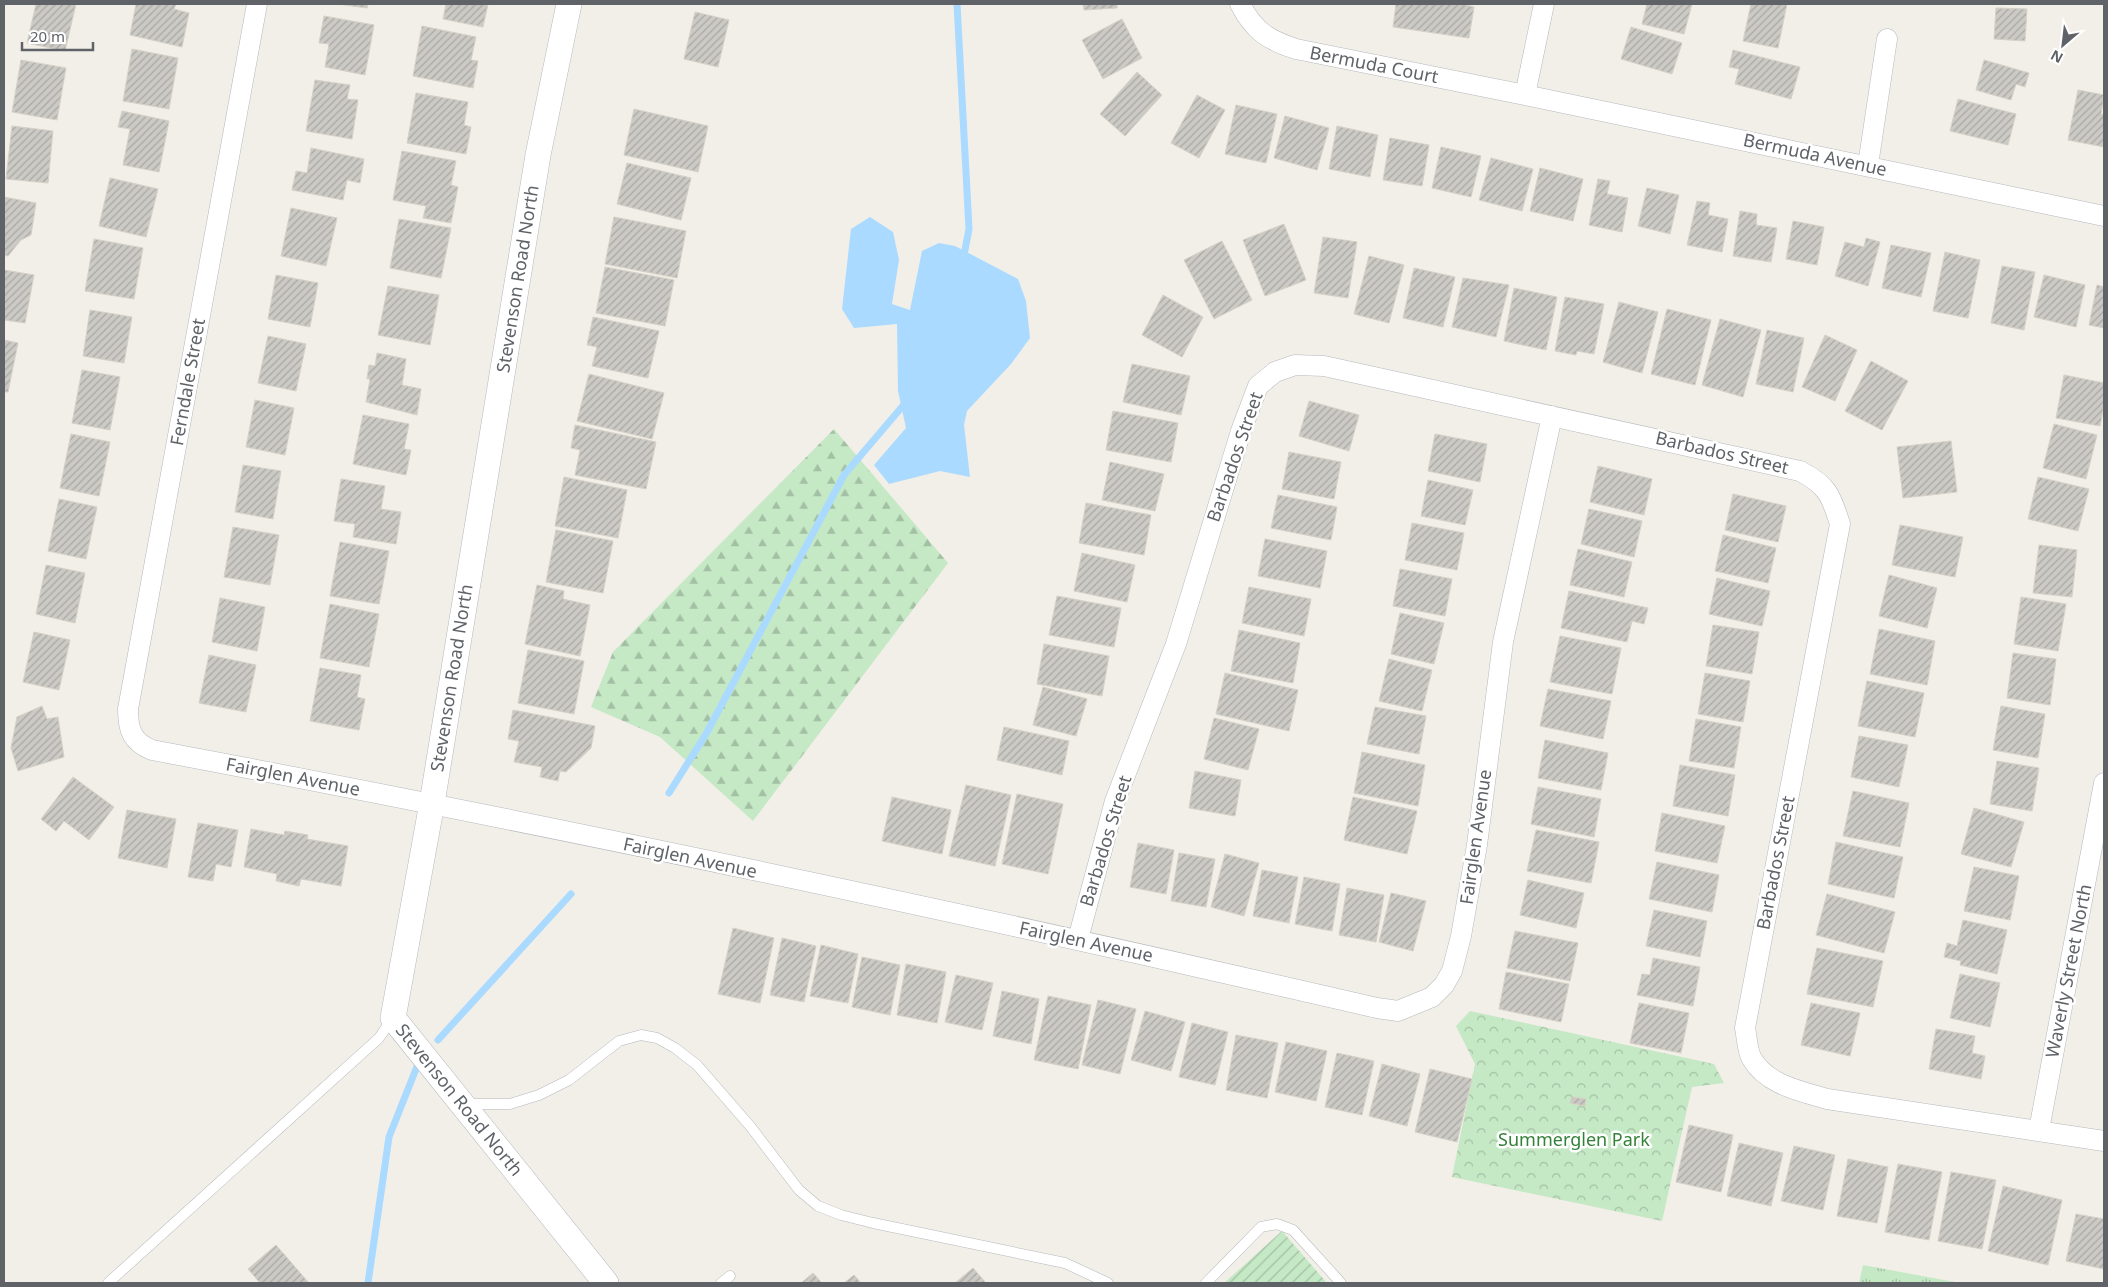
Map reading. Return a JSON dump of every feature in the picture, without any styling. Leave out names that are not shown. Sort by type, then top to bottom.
[{"type":"street","name":"Ferndale Street","points":[[152,750],[133,738],[128,726],[128,709],[257,4]]},
{"type":"street","name":"Stevenson Road North","points":[[569,4],[538,155],[432,803],[393,1018],[606,1283]]},
{"type":"street","name":"Bermuda Court","points":[[1240,4],[1260,32],[1277,43],[1296,49],[1525,94]]},
{"type":"street","points":[[1525,94],[1544,4]]},
{"type":"street","points":[[1868,165],[1887,39]]},
{"type":"street","name":"Bermuda Avenue","points":[[1525,94],[2104,216]]},
{"type":"street","name":"Barbados Street","points":[[1078,939],[1115,801],[1176,644],[1240,430],[1258,386],[1275,372],[1295,365],[1324,366],[1800,471],[1817,480],[1832,497],[1840,524],[1745,1028],[1751,1058],[1770,1078],[1791,1088],[1828,1099],[2104,1141]]},
{"type":"street","name":"Fairglen Avenue","points":[[152,750],[432,803],[1078,939],[1377,1008],[1398,1011],[1432,997],[1444,986],[1452,971],[1461,936],[1477,845],[1503,642],[1552,416]]},
{"type":"street","name":"Waverly Street North","points":[[2039,1130],[2104,783]]},
{"type":"lane","points":[[108,1283],[379,1038],[393,1018]]},
{"type":"lane","points":[[462,1104],[510,1104],[539,1095],[569,1080],[619,1041],[640,1035],[657,1038],[676,1048],[696,1066],[750,1126],[798,1190],[818,1206],[841,1216],[1065,1263],[1108,1283]]},
{"type":"lane","points":[[1206,1283],[1262,1227],[1277,1224],[1293,1230],[1340,1283]]},
{"type":"lane","points":[[721,1283],[730,1276]]},
{"type":"green space","points":[[834,429],[948,563],[753,821],[660,737],[591,707],[613,652]]},
{"type":"green space","name":"Summerglen Park","points":[[1470,1011],[1714,1064],[1724,1083],[1692,1087],[1662,1221],[1452,1177],[1475,1064],[1456,1026]]},
{"type":"green space","points":[[1282,1231],[1327,1283],[1224,1283]]},
{"type":"green space","points":[[1863,1265],[1960,1283],[1859,1283]]},
{"type":"water","points":[[870,217],[893,232],[899,260],[892,304],[910,310],[922,251],[939,243],[955,246],[1018,279],[1026,301],[1030,338],[1011,364],[967,411],[964,425],[970,477],[940,471],[889,484],[874,465],[906,428],[898,391],[897,324],[854,328],[842,309],[851,229]]},
{"type":"building","points":[[36,4],[76,4],[65,51],[27,43]]},
{"type":"building","points":[[136,4],[176,4],[174,9],[189,13],[182,47],[130,35]]},
{"type":"building","points":[[338,4],[368,4],[367,8]]},
{"type":"building","points":[[446,4],[488,4],[483,27],[443,19]]},
{"type":"building","points":[[1083,4],[1117,4],[1117,8],[1084,10]]},
{"type":"building","points":[[1396,4],[1461,4],[1474,7],[1469,38],[1393,27]]},
{"type":"building","points":[[1647,4],[1692,4],[1684,34],[1642,24]]},
{"type":"building","points":[[1751,4],[1787,4],[1778,48],[1743,41]]},
{"type":"building","points":[[1996,8],[2027,9],[2025,41],[1994,39]]},
{"type":"building","points":[[695,12],[729,20],[718,67],[684,59]]},
{"type":"building","points":[[324,16],[374,25],[365,75],[325,67],[329,44],[319,43]]},
{"type":"building","points":[[1122,19],[1142,58],[1103,79],[1082,40]]},
{"type":"building","points":[[422,26],[476,37],[471,60],[478,61],[473,88],[413,76]]},
{"type":"building","points":[[1631,27],[1682,43],[1672,74],[1621,59]]},
{"type":"building","points":[[132,49],[178,58],[169,109],[123,101]]},
{"type":"building","points":[[1733,50],[1800,67],[1791,99],[1735,84],[1739,69],[1729,67]]},
{"type":"building","points":[[21,60],[66,68],[57,120],[12,112]]},
{"type":"building","points":[[1984,60],[2029,73],[2025,87],[2016,84],[2011,100],[1976,90]]},
{"type":"building","points":[[1137,72],[1162,95],[1125,136],[1100,114]]},
{"type":"building","points":[[315,80],[350,85],[347,99],[358,100],[352,139],[306,131]]},
{"type":"building","points":[[2078,90],[2104,95],[2101,114],[2104,115],[2104,147],[2068,140]]},
{"type":"building","points":[[416,93],[468,102],[464,125],[471,127],[466,154],[407,143]]},
{"type":"building","points":[[1197,95],[1225,110],[1199,158],[1171,143]]},
{"type":"building","points":[[1958,99],[2016,114],[2008,145],[1950,131]]},
{"type":"building","points":[[1236,105],[1277,114],[1266,163],[1225,154]]},
{"type":"building","points":[[634,109],[708,126],[698,172],[624,155]]},
{"type":"building","points":[[122,111],[169,121],[159,172],[123,165],[130,129],[118,127]]},
{"type":"building","points":[[1285,116],[1329,128],[1317,170],[1274,158]]},
{"type":"building","points":[[12,126],[53,131],[48,183],[6,179]]},
{"type":"building","points":[[1337,126],[1378,135],[1370,177],[1329,169]]},
{"type":"building","points":[[1390,138],[1429,145],[1422,186],[1383,180]]},
{"type":"building","points":[[1441,147],[1481,156],[1471,197],[1432,188]]},
{"type":"building","points":[[311,148],[364,159],[360,183],[347,180],[343,200],[292,190],[296,171],[307,173]]},
{"type":"building","points":[[402,151],[456,161],[451,185],[458,187],[451,223],[423,218],[426,206],[393,200]]},
{"type":"building","points":[[1491,158],[1533,169],[1522,211],[1479,200]]},
{"type":"building","points":[[627,163],[691,178],[681,220],[617,204]]},
{"type":"building","points":[[1540,168],[1583,179],[1573,221],[1530,211]]},
{"type":"building","points":[[110,178],[158,189],[146,237],[99,226]]},
{"type":"building","points":[[1598,179],[1610,181],[1607,194],[1628,198],[1622,232],[1589,225]]},
{"type":"building","points":[[1647,188],[1679,195],[1670,234],[1638,226]]},
{"type":"building","points":[[4,197],[36,203],[31,235],[21,240],[8,256],[4,255]]},
{"type":"building","points":[[1697,201],[1710,203],[1708,215],[1728,219],[1722,252],[1687,245]]},
{"type":"building","points":[[291,208],[337,218],[326,266],[281,256]]},
{"type":"building","points":[[1740,211],[1757,214],[1756,225],[1777,228],[1771,262],[1733,256]]},
{"type":"building","points":[[614,217],[686,231],[677,278],[605,264]]},
{"type":"building","points":[[399,219],[451,228],[441,278],[390,268]]},
{"type":"building","points":[[1793,221],[1824,227],[1817,265],[1786,259]]},
{"type":"building","points":[[1284,224],[1306,280],[1265,296],[1243,240]]},
{"type":"building","points":[[1323,237],[1357,242],[1348,298],[1314,293]]},
{"type":"building","points":[[1866,238],[1880,242],[1868,286],[1835,276],[1845,242],[1864,247]]},
{"type":"building","points":[[94,239],[143,248],[134,299],[85,291]]},
{"type":"building","points":[[1222,241],[1252,300],[1214,319],[1184,260]]},
{"type":"building","points":[[1891,245],[1931,253],[1921,297],[1882,288]]},
{"type":"building","points":[[1945,252],[1980,260],[1968,318],[1933,311]]},
{"type":"building","points":[[1369,256],[1404,265],[1389,323],[1354,314]]},
{"type":"building","points":[[2002,266],[2035,272],[2024,330],[1991,323]]},
{"type":"building","points":[[605,267],[674,280],[665,326],[596,313]]},
{"type":"building","points":[[1414,268],[1455,277],[1443,327],[1403,318]]},
{"type":"building","points":[[4,270],[34,275],[25,323],[4,320]]},
{"type":"building","points":[[276,275],[318,283],[310,327],[268,319]]},
{"type":"building","points":[[2044,275],[2085,285],[2076,327],[2034,317]]},
{"type":"building","points":[[1463,278],[1509,285],[1496,337],[1452,327]]},
{"type":"building","points":[[2097,285],[2104,287],[2104,328],[2089,325]]},
{"type":"building","points":[[388,286],[439,295],[430,345],[378,335]]},
{"type":"building","points":[[1514,288],[1557,297],[1546,350],[1504,341]]},
{"type":"building","points":[[1163,295],[1203,317],[1182,357],[1142,335]]},
{"type":"building","points":[[1565,297],[1604,304],[1594,354],[1577,351],[1576,355],[1555,351]]},
{"type":"building","points":[[1619,302],[1658,312],[1642,373],[1603,362]]},
{"type":"building","points":[[1667,309],[1711,320],[1695,385],[1651,374]]},
{"type":"building","points":[[90,310],[132,317],[124,363],[83,356]]},
{"type":"building","points":[[593,317],[659,331],[648,378],[592,366],[597,347],[587,345]]},
{"type":"building","points":[[1720,319],[1761,330],[1743,397],[1702,385]]},
{"type":"building","points":[[1767,330],[1804,338],[1793,392],[1756,384]]},
{"type":"building","points":[[1825,335],[1857,350],[1835,401],[1802,387]]},
{"type":"building","points":[[268,336],[306,344],[296,391],[258,383]]},
{"type":"building","points":[[4,340],[18,343],[8,392],[4,392]]},
{"type":"building","points":[[377,353],[406,359],[402,385],[421,389],[417,415],[366,402],[370,379],[367,379],[369,365],[375,366]]},
{"type":"building","points":[[1871,361],[1908,381],[1882,430],[1845,411]]},
{"type":"building","points":[[1132,364],[1190,376],[1181,415],[1123,402]]},
{"type":"building","points":[[82,370],[120,377],[110,430],[72,423]]},
{"type":"building","points":[[589,374],[664,393],[652,439],[577,421]]},
{"type":"building","points":[[2064,375],[2104,383],[2104,405],[2100,426],[2056,418]]},
{"type":"building","points":[[255,400],[294,408],[285,455],[246,447]]},
{"type":"building","points":[[1309,401],[1359,415],[1349,451],[1299,436]]},
{"type":"building","points":[[1113,411],[1178,423],[1171,462],[1106,450]]},
{"type":"building","points":[[363,415],[409,424],[404,449],[411,450],[406,475],[353,464]]},
{"type":"building","points":[[2054,424],[2097,435],[2086,479],[2043,468]]},
{"type":"building","points":[[575,425],[656,442],[646,489],[575,475],[580,450],[571,448]]},
{"type":"building","points":[[71,434],[110,442],[99,496],[60,488]]},
{"type":"building","points":[[1435,434],[1487,444],[1480,482],[1428,471]]},
{"type":"building","points":[[1951,441],[1957,492],[1903,498],[1897,447]]},
{"type":"building","points":[[1289,452],[1341,462],[1334,499],[1282,489]]},
{"type":"building","points":[[1110,462],[1164,474],[1155,511],[1102,500]]},
{"type":"building","points":[[243,465],[281,471],[273,519],[235,512]]},
{"type":"building","points":[[1598,466],[1652,479],[1644,515],[1590,502]]},
{"type":"building","points":[[564,477],[627,490],[618,538],[555,526]]},
{"type":"building","points":[[2038,477],[2089,489],[2078,531],[2028,519]]},
{"type":"building","points":[[341,479],[385,486],[381,509],[401,512],[396,544],[353,537],[355,524],[334,521]]},
{"type":"building","points":[[1428,480],[1473,490],[1465,525],[1421,516]]},
{"type":"building","points":[[1733,494],[1786,506],[1778,542],[1725,530]]},
{"type":"building","points":[[1278,495],[1337,507],[1331,540],[1271,528]]},
{"type":"building","points":[[59,499],[97,507],[86,559],[48,551]]},
{"type":"building","points":[[1086,503],[1151,515],[1144,555],[1079,543]]},
{"type":"building","points":[[1589,509],[1642,521],[1634,557],[1581,544]]},
{"type":"building","points":[[1412,523],[1464,533],[1457,570],[1405,560]]},
{"type":"building","points":[[1900,525],[1963,537],[1955,577],[1892,565]]},
{"type":"building","points":[[233,527],[279,535],[270,585],[224,577]]},
{"type":"building","points":[[556,530],[613,541],[603,593],[546,582]]},
{"type":"building","points":[[1723,535],[1776,548],[1768,583],[1715,571]]},
{"type":"building","points":[[1265,539],[1327,551],[1320,588],[1258,576]]},
{"type":"building","points":[[340,542],[389,551],[379,604],[330,596]]},
{"type":"building","points":[[2039,545],[2077,550],[2072,597],[2033,593]]},
{"type":"building","points":[[1578,549],[1632,562],[1624,597],[1570,585]]},
{"type":"building","points":[[1082,553],[1135,565],[1127,602],[1074,591]]},
{"type":"building","points":[[46,565],[85,573],[75,623],[36,614]]},
{"type":"building","points":[[1400,569],[1452,579],[1445,616],[1393,606]]},
{"type":"building","points":[[1889,575],[1937,588],[1927,628],[1879,616]]},
{"type":"building","points":[[1717,578],[1770,591],[1762,626],[1709,614]]},
{"type":"building","points":[[537,585],[564,591],[563,599],[590,605],[580,656],[525,644]]},
{"type":"building","points":[[1249,587],[1311,599],[1304,636],[1242,623]]},
{"type":"building","points":[[1569,591],[1648,608],[1644,624],[1632,621],[1627,642],[1561,628]]},
{"type":"building","points":[[1057,596],[1121,608],[1114,647],[1049,635]]},
{"type":"building","points":[[2021,597],[2066,604],[2058,651],[2014,644]]},
{"type":"building","points":[[220,598],[265,607],[257,651],[212,642]]},
{"type":"building","points":[[330,604],[379,614],[369,667],[320,658]]},
{"type":"building","points":[[1400,613],[1444,623],[1434,664],[1391,654]]},
{"type":"building","points":[[1713,625],[1759,632],[1752,674],[1706,666]]},
{"type":"building","points":[[1879,629],[1935,641],[1927,685],[1870,674]]},
{"type":"building","points":[[1239,630],[1300,643],[1293,683],[1231,671]]},
{"type":"building","points":[[34,632],[70,640],[59,690],[23,682]]},
{"type":"building","points":[[1560,636],[1621,648],[1612,694],[1550,682]]},
{"type":"building","points":[[1044,644],[1109,656],[1102,696],[1037,684]]},
{"type":"building","points":[[528,650],[584,661],[574,714],[518,703]]},
{"type":"building","points":[[2013,653],[2056,659],[2050,705],[2007,698]]},
{"type":"building","points":[[209,655],[256,665],[246,712],[199,703]]},
{"type":"building","points":[[1389,659],[1432,670],[1422,711],[1379,701]]},
{"type":"building","points":[[320,668],[361,675],[357,697],[365,699],[359,730],[310,721]]},
{"type":"building","points":[[1225,673],[1298,690],[1289,731],[1216,714]]},
{"type":"building","points":[[1705,673],[1750,681],[1743,722],[1698,714]]},
{"type":"building","points":[[1867,681],[1924,693],[1915,737],[1858,726]]},
{"type":"building","points":[[1043,687],[1087,699],[1076,736],[1033,725]]},
{"type":"building","points":[[1548,689],[1611,701],[1603,739],[1540,726]]},
{"type":"building","points":[[42,706],[47,719],[58,717],[64,757],[18,771],[11,748],[17,717]]},
{"type":"building","points":[[2001,706],[2045,714],[2038,758],[1993,750]]},
{"type":"building","points":[[1375,707],[1426,716],[1419,754],[1367,744]]},
{"type":"building","points":[[513,710],[595,726],[591,748],[566,772],[560,771],[558,781],[540,777],[542,767],[514,762],[519,741],[508,739]]},
{"type":"building","points":[[1214,718],[1259,729],[1248,770],[1204,759]]},
{"type":"building","points":[[1696,719],[1741,727],[1734,768],[1689,761]]},
{"type":"building","points":[[1004,727],[1069,741],[1062,775],[997,760]]},
{"type":"building","points":[[1859,736],[1908,745],[1899,787],[1851,777]]},
{"type":"building","points":[[1545,740],[1608,753],[1601,790],[1538,778]]},
{"type":"building","points":[[1362,752],[1425,765],[1418,806],[1354,793]]},
{"type":"building","points":[[1997,761],[2039,768],[2032,811],[1990,804]]},
{"type":"building","points":[[1680,765],[1735,775],[1728,816],[1673,806]]},
{"type":"building","points":[[1195,771],[1241,780],[1235,816],[1189,808]]},
{"type":"building","points":[[73,777],[114,807],[89,840],[64,821],[56,831],[41,819]]},
{"type":"building","points":[[966,785],[1011,795],[995,866],[949,856]]},
{"type":"building","points":[[1538,787],[1601,799],[1594,837],[1531,824]]},
{"type":"building","points":[[1853,791],[1909,803],[1900,847],[1843,836]]},
{"type":"building","points":[[1017,794],[1063,804],[1048,874],[1002,864]]},
{"type":"building","points":[[892,797],[951,810],[942,854],[882,841]]},
{"type":"building","points":[[1353,797],[1417,811],[1407,854],[1344,840]]},
{"type":"building","points":[[1974,808],[2024,822],[2011,867],[1961,854]]},
{"type":"building","points":[[127,810],[176,819],[167,868],[118,858]]},
{"type":"building","points":[[1662,813],[1725,826],[1717,863],[1655,851]]},
{"type":"building","points":[[198,823],[238,830],[231,867],[216,864],[213,881],[188,877]]},
{"type":"building","points":[[251,829],[284,835],[285,831],[308,835],[307,839],[348,846],[341,886],[301,879],[299,886],[276,881],[277,874],[244,867]]},
{"type":"building","points":[[1536,830],[1599,842],[1591,883],[1527,871]]},
{"type":"building","points":[[1836,842],[1903,857],[1894,898],[1828,884]]},
{"type":"building","points":[[1138,843],[1174,850],[1166,894],[1130,887]]},
{"type":"building","points":[[1179,853],[1215,859],[1206,907],[1171,901]]},
{"type":"building","points":[[1225,854],[1259,863],[1244,916],[1211,907]]},
{"type":"building","points":[[1657,862],[1719,875],[1712,912],[1649,899]]},
{"type":"building","points":[[1974,867],[2019,876],[2010,920],[1964,911]]},
{"type":"building","points":[[1262,870],[1298,877],[1289,923],[1253,916]]},
{"type":"building","points":[[1304,877],[1340,884],[1332,931],[1295,924]]},
{"type":"building","points":[[1528,880],[1584,893],[1576,928],[1520,915]]},
{"type":"building","points":[[1347,888],[1384,895],[1376,942],[1339,935]]},
{"type":"building","points":[[1391,893],[1426,901],[1413,951],[1379,942]]},
{"type":"building","points":[[1827,894],[1895,912],[1884,953],[1816,935]]},
{"type":"building","points":[[1654,910],[1707,921],[1700,957],[1646,946]]},
{"type":"building","points":[[1963,920],[2007,930],[1997,974],[1960,965],[1961,961],[1944,957],[1947,943],[1957,946]]},
{"type":"building","points":[[733,928],[774,938],[760,1003],[718,994]]},
{"type":"building","points":[[1515,931],[1578,943],[1570,981],[1507,968]]},
{"type":"building","points":[[782,938],[816,946],[804,1002],[770,995]]},
{"type":"building","points":[[821,945],[858,954],[848,1003],[810,996]]},
{"type":"building","points":[[1817,948],[1883,961],[1873,1007],[1807,994]]},
{"type":"building","points":[[862,957],[900,965],[890,1015],[852,1007]]},
{"type":"building","points":[[1653,958],[1700,967],[1693,1006],[1637,995],[1642,974],[1650,975]]},
{"type":"building","points":[[906,964],[946,972],[937,1023],[897,1015]]},
{"type":"building","points":[[1506,972],[1569,984],[1561,1022],[1499,1009]]},
{"type":"building","points":[[1960,974],[2000,983],[1990,1027],[1950,1018]]},
{"type":"building","points":[[956,975],[993,983],[982,1030],[945,1022]]},
{"type":"building","points":[[1002,991],[1039,999],[1031,1044],[993,1036]]},
{"type":"building","points":[[1048,996],[1091,1005],[1078,1069],[1034,1060]]},
{"type":"building","points":[[1098,1000],[1136,1009],[1120,1074],[1082,1065]]},
{"type":"building","points":[[1639,1003],[1689,1013],[1681,1053],[1630,1043]]},
{"type":"building","points":[[1811,1003],[1860,1013],[1850,1056],[1801,1045]]},
{"type":"building","points":[[1145,1011],[1185,1022],[1171,1071],[1131,1060]]},
{"type":"building","points":[[1192,1023],[1228,1032],[1215,1085],[1179,1077]]},
{"type":"building","points":[[1936,1029],[1975,1036],[1972,1053],[1985,1056],[1981,1079],[1929,1069]]},
{"type":"building","points":[[1236,1035],[1278,1043],[1267,1098],[1226,1090]]},
{"type":"building","points":[[1286,1042],[1327,1051],[1316,1101],[1275,1092]]},
{"type":"building","points":[[1337,1053],[1374,1061],[1362,1115],[1325,1107]]},
{"type":"building","points":[[1382,1064],[1420,1074],[1407,1126],[1369,1116]]},
{"type":"building","points":[[1430,1069],[1472,1079],[1457,1142],[1415,1132]]},
{"type":"building","points":[[1572,1097],[1586,1099],[1585,1106],[1570,1103]]},
{"type":"building","points":[[1689,1125],[1733,1135],[1721,1192],[1676,1182]]},
{"type":"building","points":[[1739,1143],[1783,1153],[1771,1206],[1727,1196]]},
{"type":"building","points":[[1794,1146],[1835,1155],[1823,1210],[1781,1201]]},
{"type":"building","points":[[1848,1159],[1888,1167],[1877,1223],[1837,1216]]},
{"type":"building","points":[[1898,1164],[1942,1172],[1929,1240],[1885,1232]]},
{"type":"building","points":[[1951,1172],[1996,1180],[1982,1249],[1938,1241]]},
{"type":"building","points":[[2003,1186],[2062,1200],[2048,1265],[1988,1251]]},
{"type":"building","points":[[2076,1214],[2104,1219],[2104,1269],[2066,1261]]},
{"type":"building","points":[[276,1245],[309,1283],[260,1283],[248,1269]]},
{"type":"building","points":[[973,1268],[986,1283],[955,1283]]},
{"type":"building","points":[[813,1273],[822,1283],[801,1283]]},
{"type":"building","points":[[854,1275],[861,1283],[844,1283]]},
{"type":"waterway","points":[[957,4],[969,229],[963,260]]},
{"type":"waterway","points":[[669,793],[706,734],[844,475],[907,401]]},
{"type":"waterway","points":[[438,1040],[571,894]]},
{"type":"waterway","points":[[368,1283],[389,1137],[418,1064]]}]
